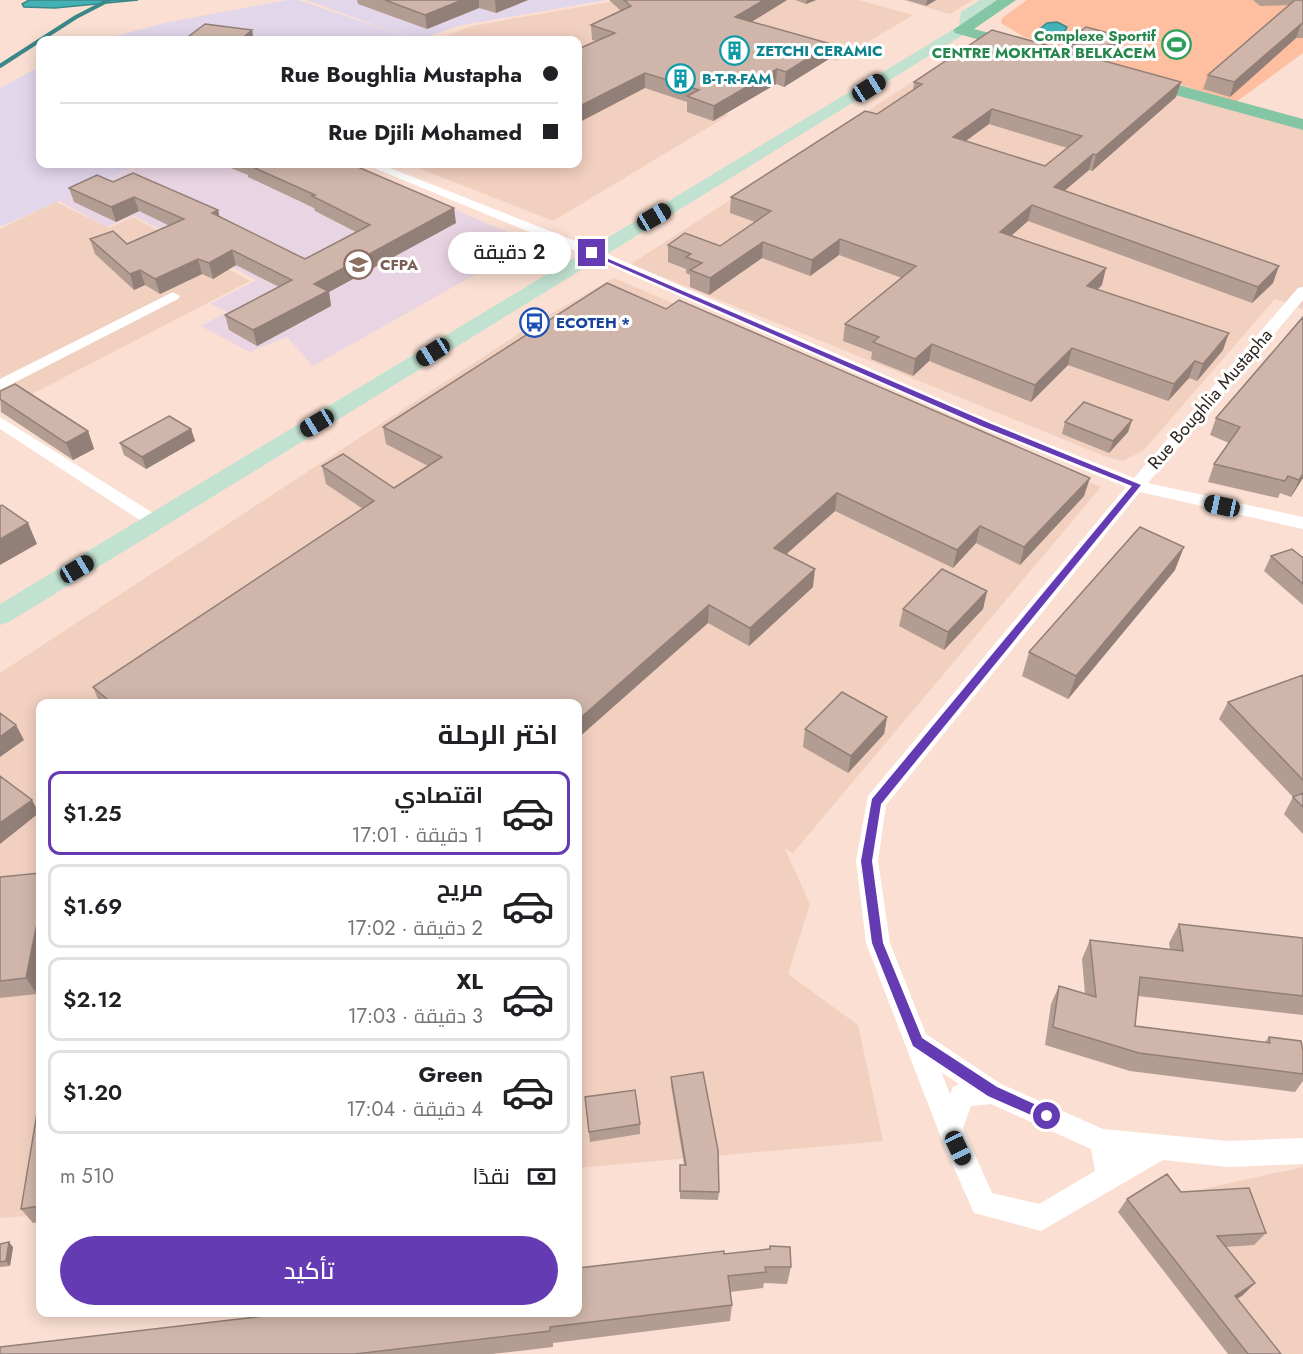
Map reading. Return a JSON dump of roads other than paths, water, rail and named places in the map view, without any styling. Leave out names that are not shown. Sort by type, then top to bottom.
[{"type":"main road","points":[[0,616],[592,253],[795,134],[964,29],[987,8],[1008,0]]},
{"type":"main road","points":[[964,29],[1038,52],[996,31],[988,23],[987,8]]},
{"type":"main road","points":[[1125,75],[1303,125]]},
{"type":"street","points":[[380,168],[592,253],[976,420],[1137,485],[1161,493],[1303,523]]},
{"type":"street","name":"Rue Boughlia Mustapha","points":[[950,1128],[878,943],[867,861],[876,802],[1137,485],[1303,291]]},
{"type":"street","points":[[0,385],[173,296]]},
{"type":"street","points":[[0,422],[154,522]]},
{"type":"street","points":[[917,1042],[992,1092],[1102,1141],[1228,1154],[1303,1150]]},
{"type":"street","points":[[992,1092],[962,1095],[950,1128],[983,1204],[1041,1218],[1160,1147]]},
{"type":"street","points":[[1102,1141],[1109,1178]]},
{"type":"water","points":[[29,0],[138,0],[55,8],[24,7],[22,4]]},
{"type":"water","points":[[1057,22],[1067,27],[1064,33],[1070,36],[1055,38],[1042,32],[1041,28],[1047,23]]},
{"type":"waterway","points":[[47,36],[109,0]]},
{"type":"waterway","points":[[0,66],[36,43]]},
{"type":"place","name":"Complexe Sportif CENTRE MOKHTAR BELKACEM","points":[[1177,45]]},
{"type":"place","name":"ZETCHI CERAMIC","points":[[735,51]]},
{"type":"place","name":"B-T-R-FAM","points":[[681,79]]},
{"type":"place","name":"CFPA","points":[[359,265]]},
{"type":"place","name":"ECOTEH *","points":[[535,323]]}]
